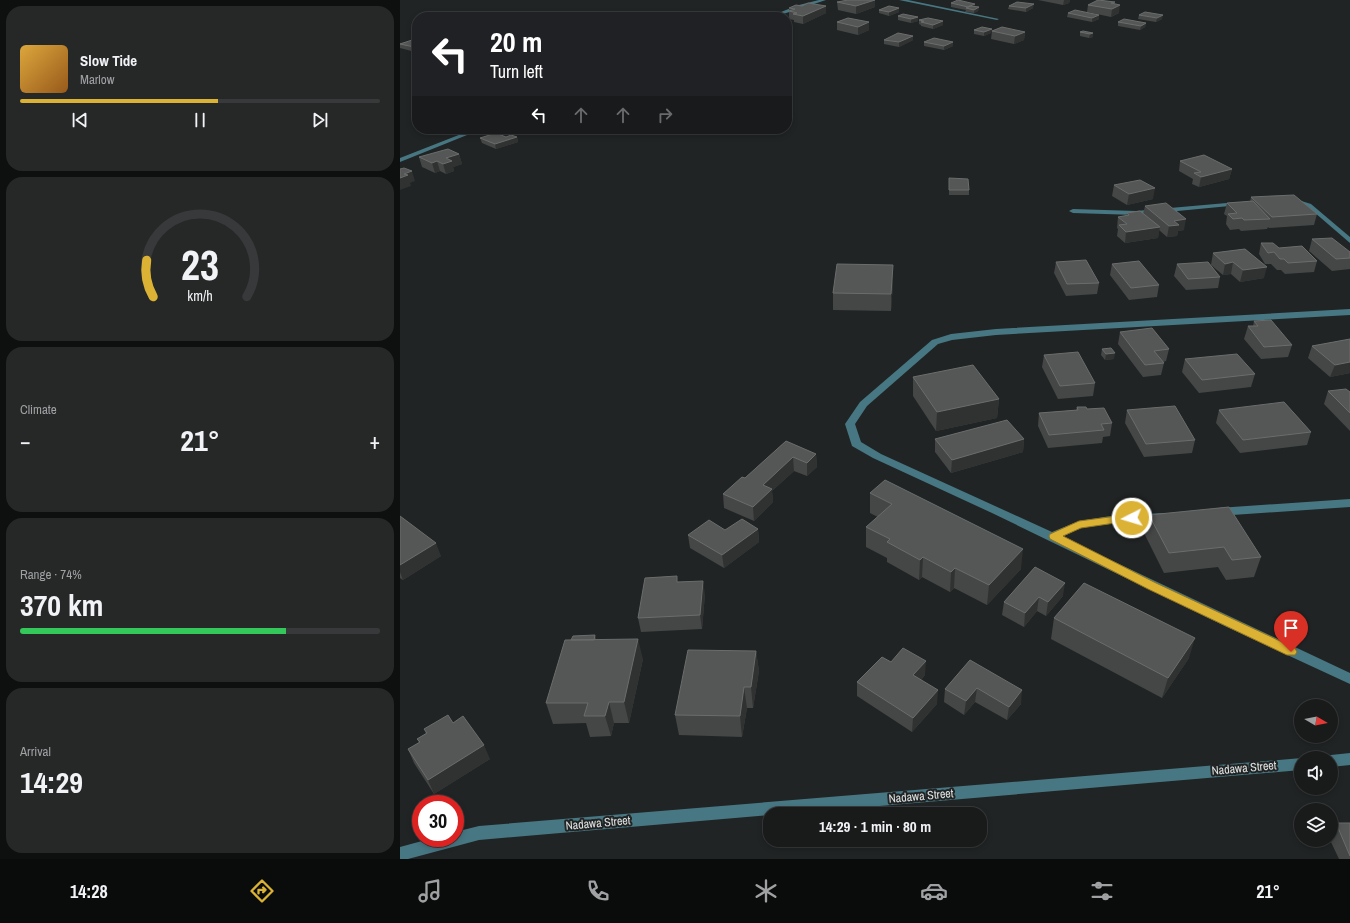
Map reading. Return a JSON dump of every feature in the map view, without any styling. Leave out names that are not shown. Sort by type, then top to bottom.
[{"type":"street","points":[[783,12],[813,1],[824,0]]},
{"type":"street","points":[[901,0],[997,19]]},
{"type":"street","points":[[400,160],[466,134]]},
{"type":"street","points":[[1286,200],[1299,201],[1309,205],[1350,241]]},
{"type":"street","points":[[1073,211],[1143,212],[1243,204]]},
{"type":"street","points":[[1350,312],[1003,331],[951,337],[935,342],[863,404],[850,424],[856,444],[877,456],[1054,536],[1152,586],[1350,679]]},
{"type":"street","points":[[1210,512],[1350,503]]},
{"type":"street","points":[[1054,536],[1079,525],[1116,519],[1171,515]]},
{"type":"street","points":[[1338,760],[1350,759]]},
{"type":"street","name":"Nadawa Street","points":[[400,854],[479,833],[1294,765]]},
{"type":"building","points":[[848,0],[875,0],[856,6],[837,2]]},
{"type":"building","points":[[958,0],[975,4],[968,7],[951,3]]},
{"type":"building","points":[[1098,0],[1115,2],[1111,3],[1120,5],[1112,9],[1088,5]]},
{"type":"building","points":[[1017,2],[1034,4],[1026,8],[1009,6]]},
{"type":"building","points":[[808,3],[826,6],[803,16],[793,14],[797,13],[789,11],[795,9],[789,8],[796,5],[802,6]]},
{"type":"building","points":[[889,6],[899,8],[889,12],[879,10]]},
{"type":"building","points":[[970,6],[979,7],[974,10],[966,8]]},
{"type":"building","points":[[1075,10],[1099,15],[1092,18],[1068,13]]},
{"type":"building","points":[[1145,12],[1163,15],[1157,18],[1139,15]]},
{"type":"building","points":[[903,14],[918,17],[911,19],[898,16]]},
{"type":"building","points":[[848,18],[869,22],[858,27],[837,22]]},
{"type":"building","points":[[928,18],[943,21],[933,25],[921,22],[924,21],[919,20]]},
{"type":"building","points":[[1124,19],[1146,23],[1141,26],[1118,22]]},
{"type":"building","points":[[982,27],[992,29],[984,32],[974,30]]},
{"type":"building","points":[[1002,27],[1025,32],[1015,36],[992,31]]},
{"type":"building","points":[[1083,31],[1093,33],[1090,34],[1080,32]]},
{"type":"building","points":[[898,33],[913,36],[899,42],[884,40]]},
{"type":"building","points":[[934,38],[953,42],[944,46],[924,42]]},
{"type":"building","points":[[412,40],[412,47],[400,44]]},
{"type":"building","points":[[493,134],[498,134],[506,137],[511,135],[517,137],[495,144],[480,138]]},
{"type":"building","points":[[448,149],[459,154],[446,158],[452,161],[443,164],[437,161],[432,163],[419,157]]},
{"type":"building","points":[[1204,155],[1232,169],[1201,177],[1194,173],[1201,172],[1180,161]]},
{"type":"building","points":[[404,168],[412,171],[404,174],[408,175],[400,178],[400,169]]},
{"type":"building","points":[[949,178],[968,179],[969,190],[949,190]]},
{"type":"building","points":[[1140,180],[1155,188],[1129,194],[1114,185]]},
{"type":"building","points":[[1294,195],[1317,214],[1272,217],[1251,197]]},
{"type":"building","points":[[1253,201],[1270,219],[1233,219],[1228,214],[1237,213],[1227,203]]},
{"type":"building","points":[[1166,203],[1186,219],[1174,221],[1179,225],[1169,226],[1145,206]]},
{"type":"building","points":[[1140,211],[1160,227],[1126,232],[1119,225],[1127,224],[1118,217],[1129,215],[1127,213]]},
{"type":"building","points":[[1332,238],[1350,252],[1350,258],[1336,259],[1312,239]]},
{"type":"building","points":[[1261,243],[1273,243],[1279,248],[1302,246],[1317,261],[1288,263],[1284,259],[1280,259],[1274,252],[1268,253]]},
{"type":"building","points":[[1245,249],[1267,267],[1243,270],[1233,262],[1225,264],[1213,253]]},
{"type":"building","points":[[1086,260],[1099,283],[1067,284],[1056,262]]},
{"type":"building","points":[[1139,261],[1159,285],[1131,288],[1112,264]]},
{"type":"building","points":[[1208,262],[1220,277],[1188,279],[1177,264]]},
{"type":"building","points":[[837,264],[893,265],[891,294],[833,293]]},
{"type":"building","points":[[1271,320],[1292,345],[1264,347],[1248,326],[1258,326],[1254,321]]},
{"type":"building","points":[[1152,328],[1169,349],[1154,351],[1164,363],[1145,365],[1120,332]]},
{"type":"building","points":[[1350,339],[1350,362],[1335,365],[1312,346]]},
{"type":"building","points":[[1111,348],[1115,353],[1106,354],[1102,349]]},
{"type":"building","points":[[1078,352],[1095,383],[1060,386],[1044,355]]},
{"type":"building","points":[[1237,354],[1255,374],[1202,380],[1185,359]]},
{"type":"building","points":[[973,365],[999,399],[937,412],[913,377]]},
{"type":"building","points":[[1346,389],[1350,392],[1350,413],[1328,391]]},
{"type":"building","points":[[1284,402],[1311,432],[1243,440],[1219,410]]},
{"type":"building","points":[[1175,406],[1195,440],[1146,444],[1127,410]]},
{"type":"building","points":[[1077,407],[1086,407],[1087,409],[1104,408],[1112,423],[1101,424],[1104,430],[1049,435],[1039,413],[1078,410]]},
{"type":"building","points":[[1007,420],[1024,439],[952,460],[935,439]]},
{"type":"building","points":[[786,441],[816,454],[807,463],[793,457],[763,485],[772,489],[753,507],[723,494],[742,477],[745,478]]},
{"type":"building","points":[[885,480],[1023,549],[989,585],[955,568],[951,572],[923,557],[920,560],[887,542],[890,539],[866,527],[892,504],[870,493]]},
{"type":"building","points":[[1229,507],[1261,557],[1232,560],[1224,547],[1169,553],[1149,515]]},
{"type":"building","points":[[400,516],[436,543],[400,565]]},
{"type":"building","points":[[742,519],[758,529],[722,555],[688,535],[709,520],[725,530]]},
{"type":"building","points":[[1035,567],[1065,583],[1048,602],[1039,597],[1025,613],[1004,602]]},
{"type":"building","points":[[677,576],[677,582],[703,581],[700,615],[638,618],[645,578]]},
{"type":"building","points":[[1084,583],[1195,638],[1168,678],[1054,618]]},
{"type":"building","points":[[595,635],[594,640],[571,640],[573,636]]},
{"type":"building","points":[[638,639],[624,702],[609,702],[605,716],[584,716],[588,703],[546,703],[565,640]]},
{"type":"building","points":[[903,648],[926,661],[913,675],[938,690],[913,718],[857,682],[882,657],[891,662]]},
{"type":"building","points":[[688,650],[756,651],[751,687],[744,687],[740,716],[675,715]]},
{"type":"building","points":[[970,660],[1022,690],[1009,707],[977,688],[966,701],[945,689]]},
{"type":"building","points":[[448,715],[453,723],[463,716],[484,745],[428,780],[408,749],[420,742],[417,739],[427,733],[424,729]]},
{"type":"building","points":[[1338,823],[1350,823],[1350,856],[1338,828]]},
{"type":"route","points":[[1132,518],[1079,525],[1054,536],[1152,586],[1291,652]]}]
